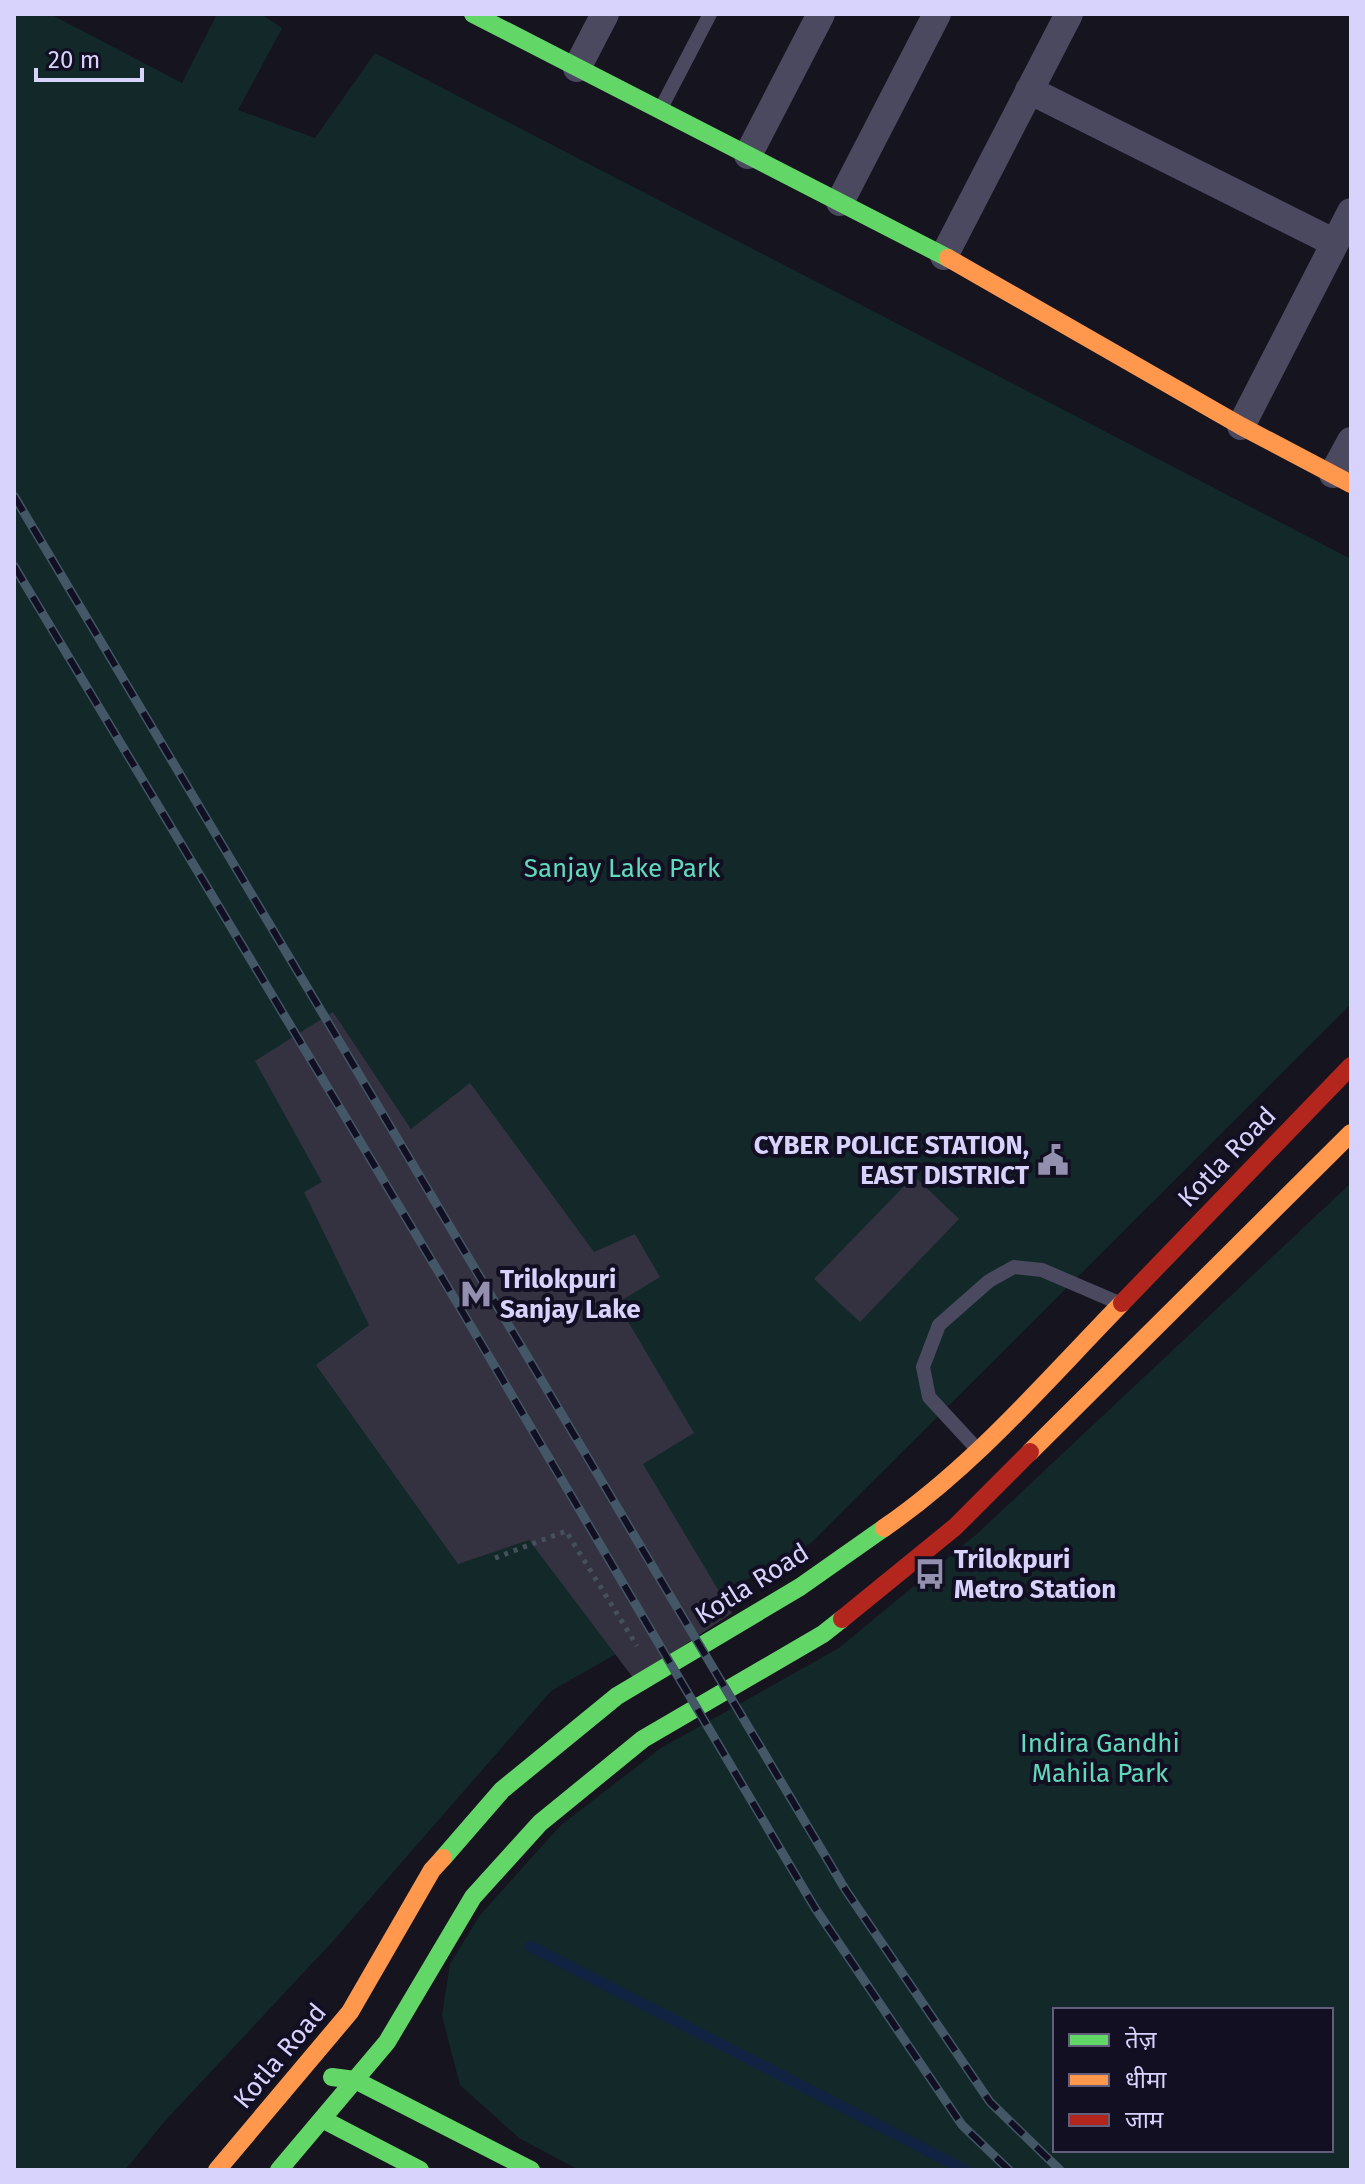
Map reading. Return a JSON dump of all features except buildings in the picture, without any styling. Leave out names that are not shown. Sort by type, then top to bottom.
[{"type":"main road","points":[[483,16],[577,68],[944,256],[1241,426],[1342,479]]},
{"type":"main road","name":"Kotla Road","points":[[217,2170],[350,2012],[432,1870],[502,1790],[617,1696],[800,1587],[916,1506],[979,1450],[1351,1066]]},
{"type":"main road","points":[[279,2170],[387,2042],[473,1897],[540,1823],[643,1739],[823,1634],[955,1527],[1351,1133]]},
{"type":"main road","points":[[300,2073],[355,2080],[531,2170]]},
{"type":"main road","points":[[300,2073],[322,2119],[420,2170]]},
{"type":"street","points":[[577,68],[605,14]]},
{"type":"street","points":[[748,155],[821,14]]},
{"type":"street","points":[[840,202],[937,14]]},
{"type":"street","points":[[944,256],[1069,14]]},
{"type":"street","points":[[1029,90],[1335,243]]},
{"type":"street","points":[[1241,426],[1351,212]]},
{"type":"street","points":[[1342,479],[1351,441]]},
{"type":"lane","points":[[660,110],[710,14]]},
{"type":"lane","points":[[979,1450],[929,1397],[923,1367],[939,1325],[989,1281],[1014,1267],[1042,1270],[1121,1303]]},
{"type":"path","points":[[495,1558],[566,1531],[654,1674]]},
{"type":"green space","name":"Sanjay Lake Park","points":[[14,14],[50,14],[182,83],[217,14],[261,14],[282,28],[238,110],[315,138],[375,53],[1351,559],[1351,1004],[811,1543],[551,1691],[333,1941],[164,2122],[125,2170],[14,2170]]},
{"type":"green space","name":"Indira Gandhi Mahila Park","points":[[1351,1183],[1351,2170],[579,2170],[519,2138],[460,2085],[442,2016],[450,1964],[480,1915],[560,1826],[661,1748],[839,1648],[978,1533]]},
{"type":"waterway","points":[[530,1946],[965,2170]]},
{"type":"railway","points":[[14,496],[845,1889],[990,2102],[1060,2170]]},
{"type":"railway","points":[[14,566],[462,1311],[815,1908],[962,2125],[1009,2170]]},
{"type":"traffic: fast","points":[[473,14],[948,258]]},
{"type":"traffic: fast","points":[[443,1858],[502,1790],[617,1696],[800,1587],[884,1528]]},
{"type":"traffic: fast","points":[[279,2170],[387,2042],[473,1897],[540,1823],[643,1739],[823,1634],[842,1619]]},
{"type":"traffic: fast","points":[[332,2077],[355,2080],[531,2170]]},
{"type":"traffic: fast","points":[[322,2119],[420,2170]]},
{"type":"traffic: slow","points":[[948,258],[1241,426],[1351,484]]},
{"type":"traffic: slow","points":[[1030,1452],[1351,1133]]},
{"type":"traffic: slow","points":[[884,1528],[979,1450],[1122,1303]]},
{"type":"traffic: slow","points":[[217,2170],[350,2012],[432,1870],[443,1858]]},
{"type":"traffic: jam","points":[[1122,1303],[1351,1066]]},
{"type":"traffic: jam","points":[[842,1619],[955,1527],[1030,1452]]},
{"type":"place","name":"CYBER POLICE STATION, EAST DISTRICT","points":[[1053,1160]]},
{"type":"place","name":"Trilokpuri Sanjay Lake","points":[[476,1294]]},
{"type":"place","name":"Trilokpuri Metro Station","points":[[930,1574]]}]
